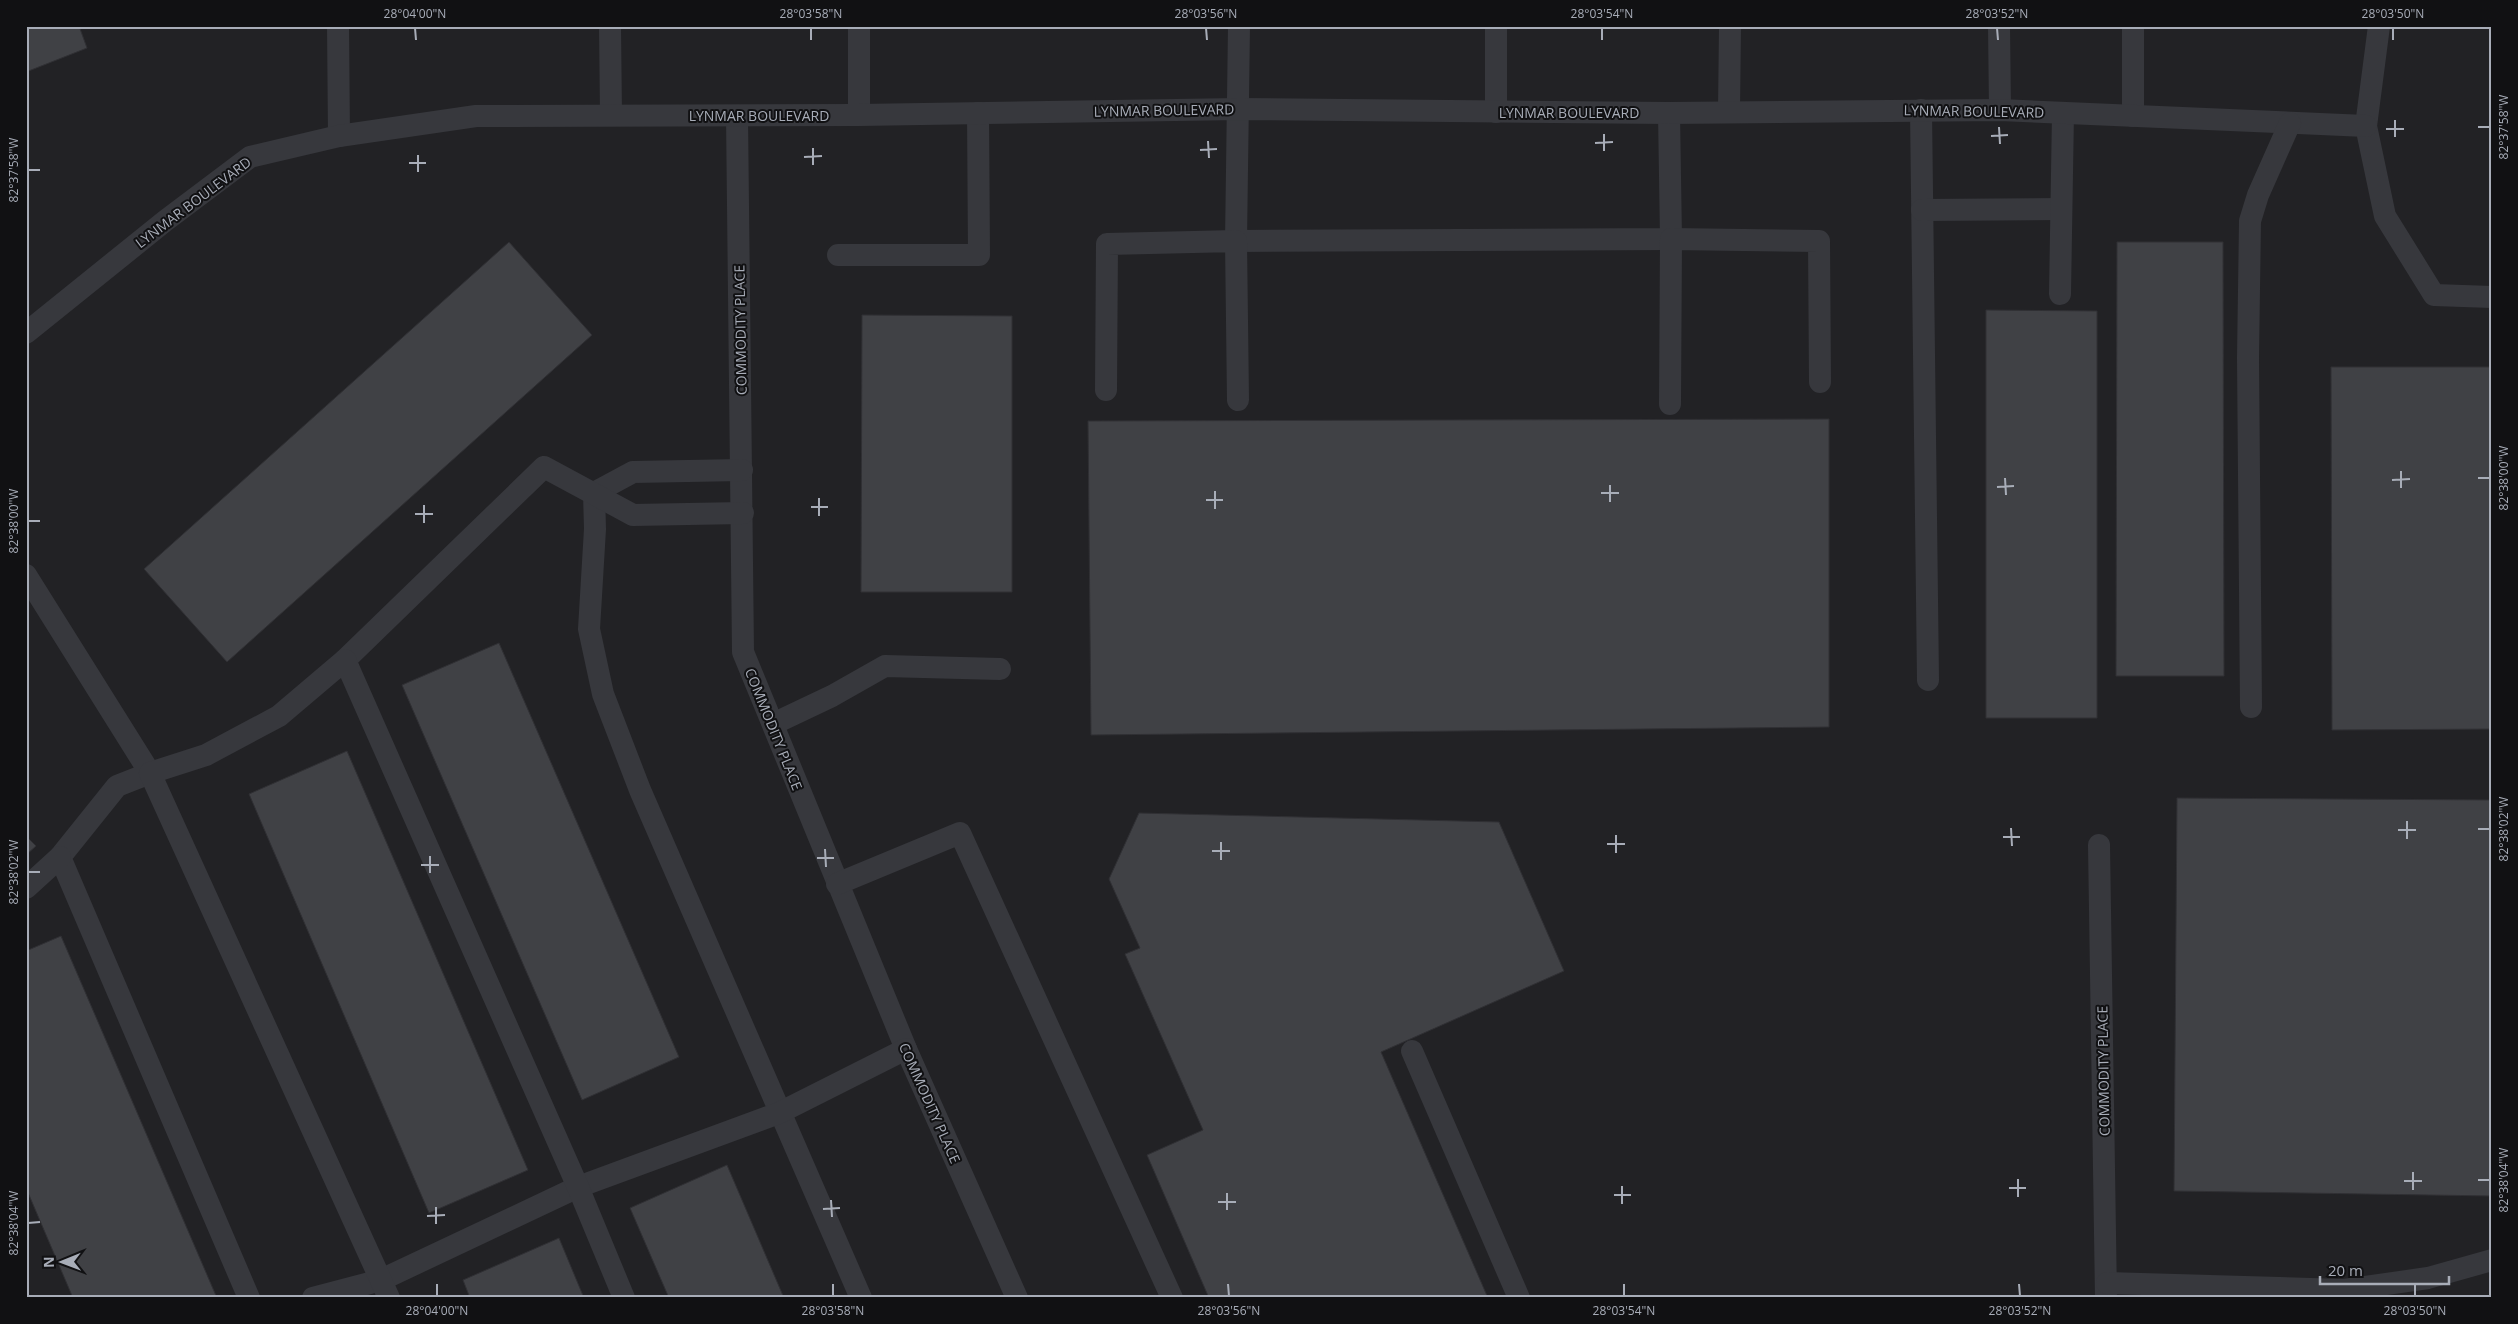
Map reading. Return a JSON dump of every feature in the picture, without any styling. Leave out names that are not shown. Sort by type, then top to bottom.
[{"type":"lane","points":[[338,26],[339,136]]},
{"type":"lane","points":[[610,26],[611,114]]},
{"type":"lane","points":[[859,26],[860,115]]},
{"type":"lane","points":[[1238,400],[1236,241],[1239,26]]},
{"type":"lane","points":[[1496,26],[1496,112]]},
{"type":"lane","points":[[1729,112],[1730,26]]},
{"type":"lane","points":[[1999,26],[2000,110]]},
{"type":"lane","points":[[2133,26],[2133,116]]},
{"type":"lane","points":[[2379,26],[2366,126],[2385,216],[2434,295],[2492,297]]},
{"type":"lane","name":"LYNMAR BOULEVARD","points":[[26,333],[165,222],[250,158],[339,136],[476,116],[611,114],[860,115],[1239,109],[1669,113],[2000,110],[2366,126]]},
{"type":"lane","points":[[1921,110],[1928,680]]},
{"type":"lane","points":[[838,255],[979,255],[978,113]]},
{"type":"lane","points":[[1669,113],[1671,239],[1670,404]]},
{"type":"lane","points":[[2060,294],[2063,113]]},
{"type":"lane","name":"COMMODITY PLACE","points":[[737,116],[743,652],[906,1049],[1017,1298]]},
{"type":"lane","points":[[2251,707],[2248,367],[2250,221],[2258,195],[2290,122]]},
{"type":"lane","points":[[1922,210],[2062,209]]},
{"type":"lane","points":[[1106,390],[1107,244],[1236,241],[1671,239],[1819,241],[1820,382]]},
{"type":"lane","points":[[26,888],[60,857],[116,786],[206,755],[279,716],[345,660],[544,468],[633,515],[742,513]]},
{"type":"lane","points":[[594,493],[633,472],[742,470]]},
{"type":"lane","points":[[594,493],[595,529],[589,629],[603,694],[640,790],[861,1298]]},
{"type":"lane","points":[[26,575],[150,773],[385,1289]]},
{"type":"lane","points":[[345,660],[578,1188],[624,1298]]},
{"type":"lane","points":[[773,724],[832,696],[885,666],[1000,669]]},
{"type":"lane","points":[[837,884],[960,833],[1172,1298]]},
{"type":"lane","name":"COMMODITY PLACE","points":[[2099,845],[2106,1291]]},
{"type":"lane","points":[[60,857],[249,1298]]},
{"type":"lane","points":[[313,1298],[385,1289],[578,1188],[779,1113],[906,1049]]},
{"type":"lane","points":[[1412,1051],[1519,1298]]},
{"type":"lane","points":[[2106,1291],[2344,1290],[2428,1278],[2492,1260]]},
{"type":"shaded area","points":[[26,26],[2492,26],[2492,1298],[26,1298]]},
{"type":"building","points":[[26,26],[79,26],[87,48],[26,72]]},
{"type":"building","points":[[509,242],[592,335],[227,662],[144,569]]},
{"type":"building","points":[[2117,242],[2223,242],[2224,676],[2116,676]]},
{"type":"building","points":[[1986,310],[2097,311],[2097,718],[1986,718]]},
{"type":"building","points":[[862,315],[1012,316],[1012,592],[861,592]]},
{"type":"building","points":[[2331,367],[2492,367],[2492,729],[2332,730]]},
{"type":"building","points":[[1829,419],[1829,727],[1091,735],[1088,421]]},
{"type":"building","points":[[499,643],[679,1057],[582,1100],[402,685]]},
{"type":"building","points":[[347,751],[528,1170],[429,1213],[249,794]]},
{"type":"building","points":[[2177,798],[2492,800],[2492,1196],[2174,1191]]},
{"type":"building","points":[[1139,813],[1499,822],[1564,971],[1381,1052],[1488,1298],[1209,1298],[1147,1155],[1203,1130],[1125,954],[1140,948],[1109,879]]},
{"type":"building","points":[[26,836],[36,846],[26,855]]},
{"type":"building","points":[[61,936],[217,1298],[73,1298],[26,1188],[26,951]]},
{"type":"building","points":[[727,1165],[784,1298],[669,1298],[630,1208]]},
{"type":"building","points":[[559,1238],[584,1298],[470,1298],[463,1280]]}]
